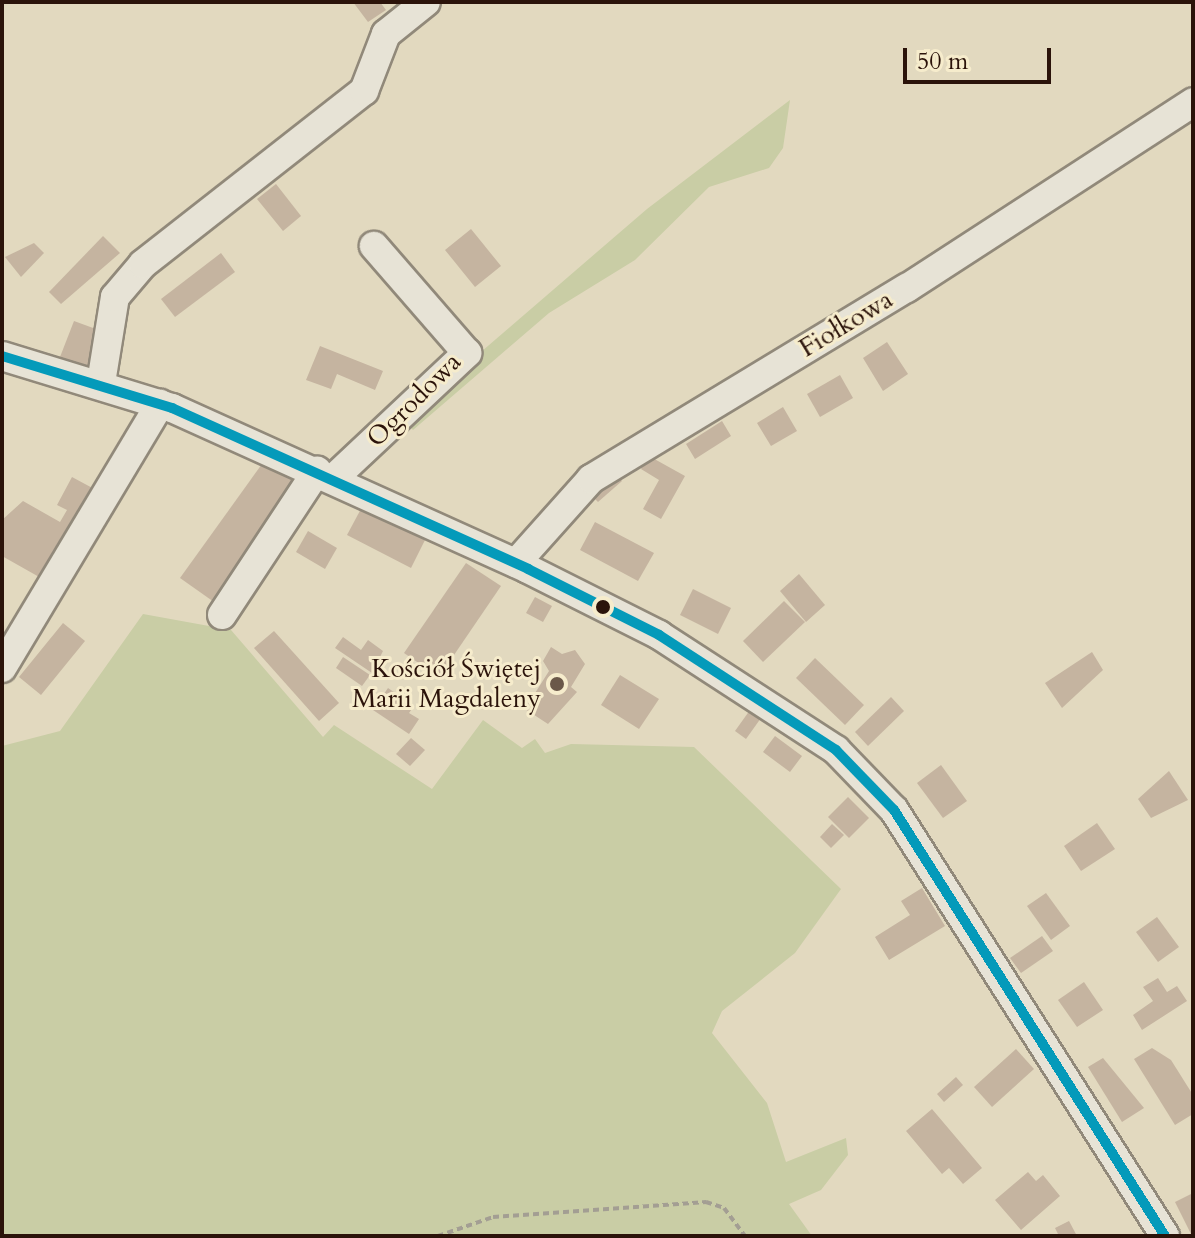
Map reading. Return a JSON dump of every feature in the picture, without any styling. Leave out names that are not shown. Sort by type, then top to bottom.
[{"type":"street","points":[[101,383],[115,297],[143,264],[364,91],[386,34],[426,2]]},
{"type":"street","name":"Fiołkowa","points":[[516,563],[591,479],[907,288],[1193,102]]},
{"type":"street","name":"Ogrodowa","points":[[325,475],[467,353],[374,246]]},
{"type":"street","points":[[2,356],[101,383],[160,404],[325,475],[516,563],[731,677],[870,779],[1165,1236]]},
{"type":"street","points":[[2,668],[160,404]]},
{"type":"street","points":[[222,615],[325,475]]},
{"type":"path","points":[[438,1236],[493,1217],[706,1202],[724,1208],[745,1236]]},
{"type":"green space","points":[[790,100],[783,148],[769,168],[709,187],[635,260],[549,313],[413,430],[403,419],[647,209]]},
{"type":"green space","points":[[143,614],[231,630],[323,737],[334,725],[432,789],[483,720],[522,748],[535,739],[545,753],[571,744],[694,747],[841,889],[795,953],[722,1011],[712,1033],[767,1103],[786,1162],[846,1138],[848,1155],[821,1190],[789,1204],[812,1236],[2,1236],[2,746],[60,731]]},
{"type":"building","points":[[353,2],[380,2],[386,10],[368,22]]},
{"type":"building","points":[[276,184],[301,216],[283,231],[257,199]]},
{"type":"building","points":[[471,229],[501,266],[475,287],[445,250]]},
{"type":"building","points":[[103,236],[120,253],[61,304],[49,292]]},
{"type":"building","points":[[34,243],[44,253],[21,277],[5,257]]},
{"type":"building","points":[[221,253],[235,272],[175,317],[161,299]]},
{"type":"building","points":[[74,321],[104,332],[90,369],[60,357]]},
{"type":"building","points":[[887,342],[908,374],[883,391],[863,358]]},
{"type":"building","points":[[320,346],[383,371],[375,390],[337,374],[331,389],[306,380]]},
{"type":"building","points":[[840,375],[853,398],[820,417],[807,394]]},
{"type":"building","points":[[783,407],[797,431],[771,446],[757,423]]},
{"type":"building","points":[[722,421],[731,436],[695,459],[686,444]]},
{"type":"building","points":[[649,456],[685,476],[661,519],[643,509],[659,480],[641,469]]},
{"type":"building","points":[[262,464],[301,482],[214,602],[180,578]]},
{"type":"building","points":[[613,471],[622,481],[598,502],[589,493]]},
{"type":"building","points":[[72,477],[98,491],[48,582],[2,556],[2,520],[23,501],[60,522],[67,510],[57,505]]},
{"type":"building","points":[[362,507],[425,540],[411,568],[347,535]]},
{"type":"building","points":[[595,522],[654,553],[638,581],[580,550]]},
{"type":"building","points":[[308,531],[337,548],[325,569],[296,552]]},
{"type":"building","points":[[466,563],[501,586],[439,677],[404,653]]},
{"type":"building","points":[[799,574],[825,605],[806,622],[780,591]]},
{"type":"building","points":[[693,589],[731,608],[718,634],[680,615]]},
{"type":"building","points":[[535,597],[552,606],[543,622],[526,613]]},
{"type":"building","points":[[784,601],[805,622],[763,662],[743,641]]},
{"type":"building","points":[[63,623],[85,641],[41,695],[19,677]]},
{"type":"building","points":[[274,631],[339,703],[319,721],[254,648]]},
{"type":"building","points":[[343,637],[361,650],[368,640],[383,651],[372,673],[335,648]]},
{"type":"building","name":"Kościół Świętej Marii Magdaleny","points":[[551,647],[562,654],[575,650],[585,664],[571,687],[577,692],[548,724],[525,709],[549,671],[543,661]]},
{"type":"building","points":[[1092,652],[1103,670],[1062,708],[1045,683]]},
{"type":"building","points":[[343,657],[370,675],[362,686],[336,668]]},
{"type":"building","points":[[815,658],[864,705],[845,725],[796,678]]},
{"type":"building","points":[[620,675],[659,699],[639,729],[601,705]]},
{"type":"building","points":[[388,688],[414,706],[409,713],[419,719],[409,734],[373,710]]},
{"type":"building","points":[[891,697],[904,711],[868,746],[855,732]]},
{"type":"building","points":[[750,710],[761,718],[746,739],[735,731]]},
{"type":"building","points":[[775,736],[802,756],[790,772],[763,752]]},
{"type":"building","points":[[411,738],[425,750],[410,766],[396,754]]},
{"type":"building","points":[[941,765],[967,801],[943,818],[917,783]]},
{"type":"building","points":[[1169,771],[1188,800],[1151,818],[1138,799]]},
{"type":"building","points":[[848,797],[869,818],[849,838],[828,817]]},
{"type":"building","points":[[1097,823],[1115,849],[1081,871],[1064,846]]},
{"type":"building","points":[[832,824],[844,835],[831,848],[820,837]]},
{"type":"building","points":[[922,888],[945,926],[889,960],[875,937],[910,915],[901,901]]},
{"type":"building","points":[[1046,893],[1070,926],[1051,940],[1027,906]]},
{"type":"building","points":[[1157,917],[1179,947],[1158,962],[1136,932]]},
{"type":"building","points":[[1042,936],[1053,951],[1021,973],[1010,958]]},
{"type":"building","points":[[1158,978],[1167,992],[1177,986],[1187,1001],[1142,1030],[1133,1015],[1153,1001],[1143,987]]},
{"type":"building","points":[[1084,982],[1103,1010],[1077,1027],[1058,1000]]},
{"type":"building","points":[[1152,1048],[1171,1060],[1193,1095],[1193,1114],[1175,1125],[1134,1059]]},
{"type":"building","points":[[1016,1049],[1034,1069],[992,1107],[974,1087]]},
{"type":"building","points":[[1103,1058],[1144,1108],[1122,1122],[1088,1067]]},
{"type":"building","points":[[956,1077],[963,1085],[944,1102],[937,1094]]},
{"type":"building","points":[[932,1109],[982,1168],[963,1184],[949,1168],[942,1174],[906,1131]]},
{"type":"building","points":[[1028,1172],[1036,1181],[1043,1175],[1060,1196],[1021,1230],[995,1200]]},
{"type":"building","points":[[1193,1193],[1193,1236],[1192,1236],[1175,1202]]},
{"type":"building","points":[[1069,1221],[1077,1236],[1059,1236],[1055,1228]]},
{"type":"transit line","points":[[2,356],[172,408],[528,569],[659,635],[836,750],[894,810],[1165,1236]]},
{"type":"place","name":"Kościół Świętej Marii Magdaleny","points":[[557,684]]}]
